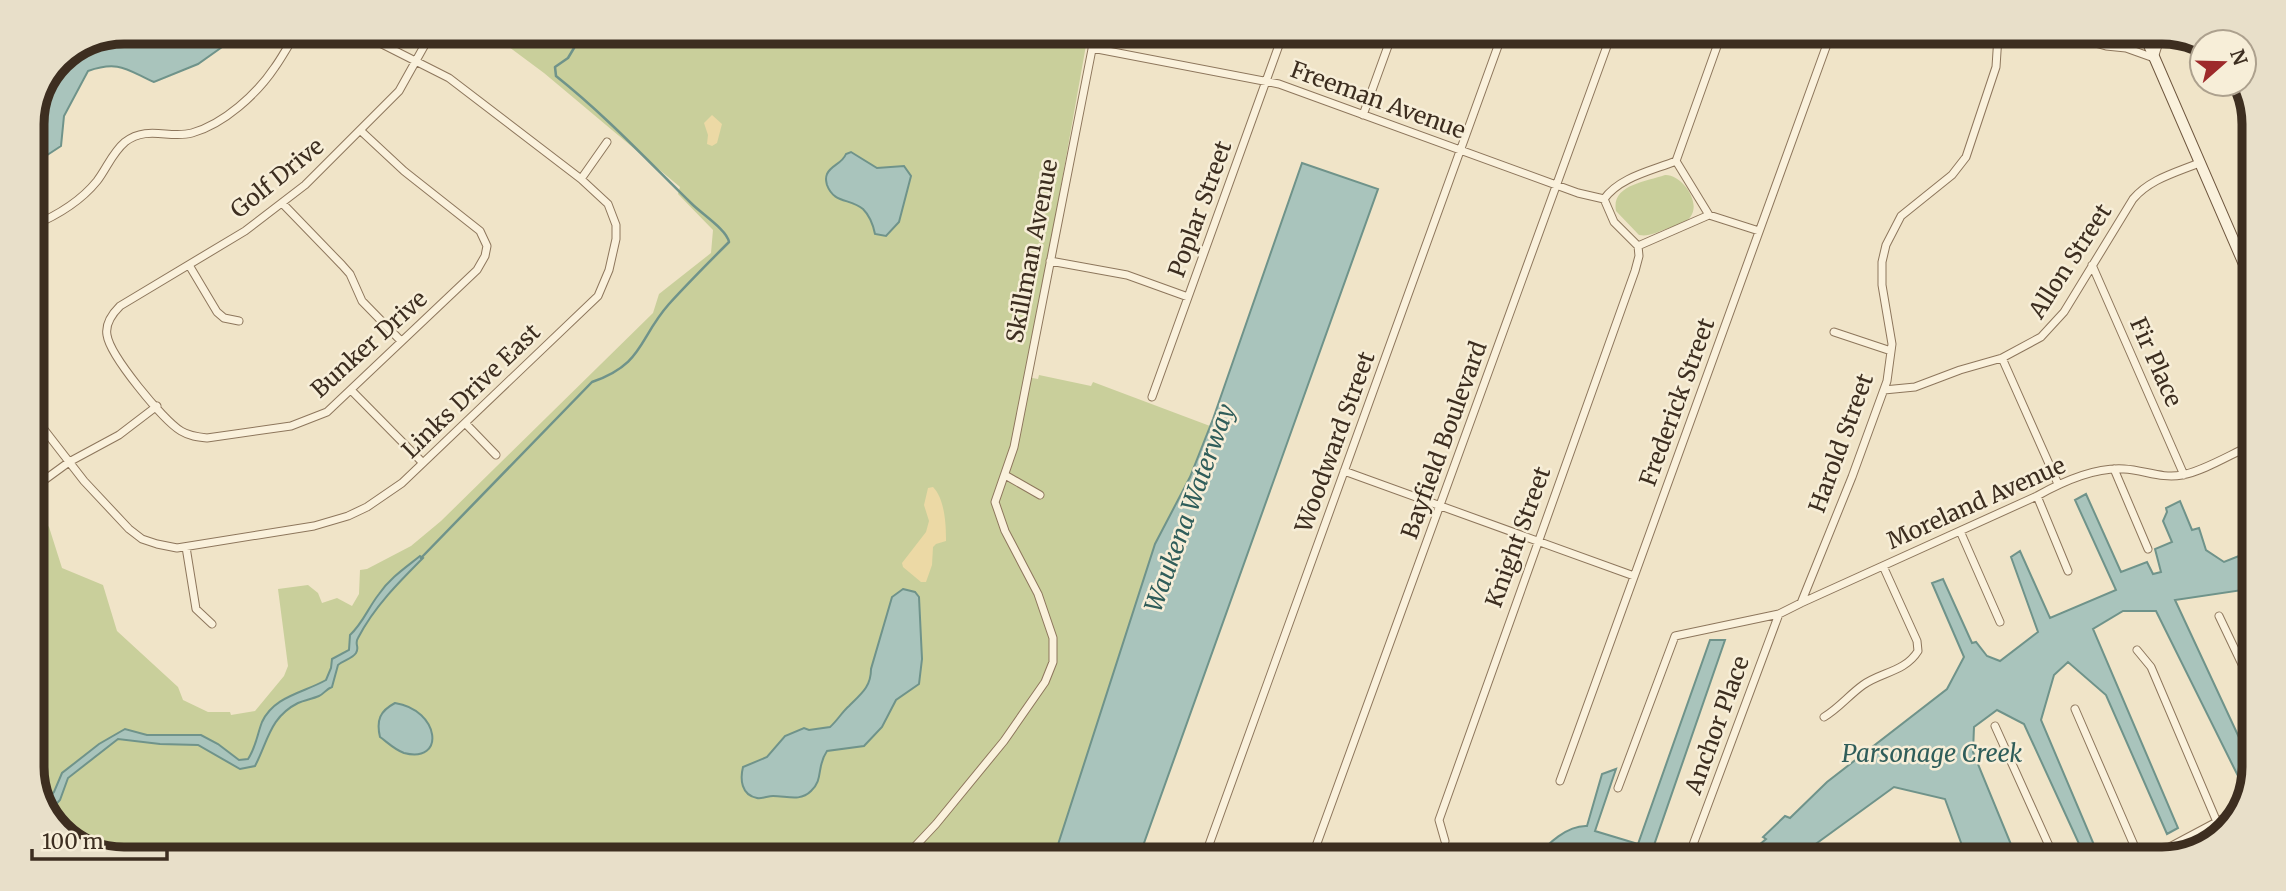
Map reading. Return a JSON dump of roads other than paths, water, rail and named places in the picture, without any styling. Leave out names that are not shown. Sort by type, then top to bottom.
[{"type":"main road","points":[[2148,44],[2242,260]]},
{"type":"street","points":[[44,220],[79,200],[97,181],[116,151],[135,137],[147,132],[191,133],[241,105],[261,86],[290,44]]},
{"type":"street","name":"Links Drive East","points":[[44,430],[129,529],[156,544],[186,547],[314,526],[348,516],[387,495],[598,296],[609,270],[615,239],[616,225],[608,204],[581,179],[449,78],[383,44]]},
{"type":"street","name":"Golf Drive","points":[[111,316],[120,306],[245,231],[283,204],[361,131],[399,91],[426,44]]},
{"type":"street","name":"Skillman Avenue","points":[[914,847],[1004,741],[1045,682],[1053,662],[1053,638],[1038,594],[996,511],[995,502],[1014,447],[1093,44]]},
{"type":"street","name":"Poplar Street","points":[[1152,397],[1279,44]]},
{"type":"street","points":[[1363,115],[1389,44]]},
{"type":"street","name":"Woodward Street","points":[[1208,847],[1499,44]]},
{"type":"street","name":"Bayfield Boulevard","points":[[1316,847],[1608,44]]},
{"type":"street","points":[[1709,215],[1639,246],[1614,222],[1604,199],[1612,188],[1622,182],[1676,161],[1718,44]]},
{"type":"street","name":"Frederick Street","points":[[1560,781],[1827,44]]},
{"type":"street","name":"Harold Street","points":[[1801,603],[1884,390],[1891,351],[1890,326],[1882,285],[1882,262],[1886,245],[1901,216],[1952,175],[1966,157],[1996,67],[1997,44]]},
{"type":"street","points":[[2099,44],[2126,48],[2154,58],[2158,44]]},
{"type":"street","name":"Freeman Avenue","points":[[1092,48],[1279,84],[1558,186],[1604,199]]},
{"type":"street","name":"Bunker Drive","points":[[111,316],[106,332],[113,351],[137,386],[180,430],[207,438],[303,422],[327,412],[477,270],[485,256],[486,242],[475,226],[404,171],[361,131]]},
{"type":"street","points":[[581,179],[607,142]]},
{"type":"street","points":[[1676,161],[1709,215],[1759,231]]},
{"type":"street","name":"Allon Street","points":[[1884,390],[1915,387],[2002,358],[2023,349],[2050,330],[2064,313],[2141,190],[2155,181],[2199,163]]},
{"type":"street","points":[[283,204],[350,274],[362,302],[401,341]]},
{"type":"street","name":"Knight Street","points":[[1445,841],[1439,820],[1635,271],[1639,246]]},
{"type":"street","points":[[1050,261],[1127,275],[1188,297]]},
{"type":"street","points":[[189,265],[220,315],[239,321]]},
{"type":"street","name":"Fir Place","points":[[2092,265],[2184,475]]},
{"type":"street","points":[[1834,332],[1891,351]]},
{"type":"street","points":[[2002,358],[2058,484]]},
{"type":"street","points":[[351,390],[423,463]]},
{"type":"street","points":[[44,480],[69,462],[119,435],[157,406]]},
{"type":"street","points":[[465,423],[496,455]]},
{"type":"street","name":"Moreland Avenue","points":[[1801,603],[2058,484],[2114,469],[2166,477],[2184,475],[2242,449]]},
{"type":"street","points":[[2114,469],[2148,549]]},
{"type":"street","points":[[1344,471],[1634,576]]},
{"type":"street","points":[[1005,475],[1040,495]]},
{"type":"street","points":[[2037,496],[2068,571]]},
{"type":"street","points":[[1960,531],[2000,622]]},
{"type":"street","points":[[186,547],[196,609],[212,624]]},
{"type":"street","points":[[1824,717],[1837,709],[1864,684],[1906,665],[1918,652],[1917,641],[1883,566]]},
{"type":"street","points":[[1618,788],[1675,636],[1779,614],[1801,603]]},
{"type":"street","name":"Anchor Place","points":[[1692,847],[1779,614]]},
{"type":"street","points":[[2218,616],[2242,665]]},
{"type":"street","points":[[2137,650],[2151,667],[2217,822]]},
{"type":"street","points":[[2075,709],[2135,847]]},
{"type":"street","points":[[1995,726],[2050,847]]},
{"type":"street","points":[[2178,846],[2224,818]]},
{"type":"water","points":[[226,44],[198,64],[154,82],[115,66],[88,71],[64,116],[61,146],[44,157],[45,108],[57,79],[79,57],[108,45]]},
{"type":"water","points":[[851,152],[877,168],[904,166],[911,176],[899,222],[886,236],[875,234],[868,214],[858,206],[838,198],[827,185],[826,177],[829,171]]},
{"type":"water","name":"Waukena Waterway","points":[[1302,163],[1378,189],[1143,847],[1057,847],[1155,544],[1190,477],[1213,419]]},
{"type":"water","name":"Parsonage Creek","points":[[2086,494],[2121,572],[2147,562],[2153,574],[2161,572],[2155,549],[2172,542],[2163,521],[2166,508],[2180,501],[2192,530],[2199,528],[2206,550],[2224,562],[2239,556],[2242,559],[2242,590],[2175,600],[2242,744],[2241,777],[2239,778],[2156,611],[2123,611],[2093,629],[2178,828],[2167,834],[2106,695],[2068,662],[2054,675],[2041,720],[2095,847],[2080,847],[2024,724],[1997,710],[1974,727],[1973,752],[2012,847],[1963,847],[1945,799],[1894,787],[1812,847],[1757,847],[1766,839],[1763,837],[1785,816],[1790,818],[1827,782],[1947,689],[1964,657],[1932,583],[1943,579],[1972,643],[1976,642],[1987,656],[2000,661],[2038,632],[2011,557],[2020,551],[2050,618],[2116,590],[2075,500]]},
{"type":"water","points":[[420,556],[423,558],[379,605],[357,640],[356,653],[338,665],[332,687],[319,696],[298,703],[281,715],[255,766],[240,769],[198,745],[118,739],[68,778],[60,800],[54,806],[50,797],[62,773],[99,744],[125,729],[147,735],[201,735],[239,760],[248,759],[267,713],[281,701],[326,680],[332,659],[349,650],[350,635],[383,588]]},
{"type":"water","points":[[903,589],[915,592],[919,597],[922,659],[919,684],[896,700],[882,727],[864,746],[827,751],[817,782],[807,794],[798,797],[759,798],[748,794],[742,781],[743,767],[767,757],[785,736],[804,728],[809,730],[830,727],[864,690],[869,681],[892,597]]},
{"type":"water","points":[[1710,640],[1725,640],[1653,847],[1546,847],[1565,832],[1587,826],[1602,774],[1616,769],[1595,831],[1638,844]]},
{"type":"water","points":[[395,703],[421,715],[429,725],[432,735],[427,751],[418,754],[404,753],[380,737],[380,717]]},
{"type":"waterway","points":[[421,558],[592,382],[609,375],[631,359],[669,304],[729,242],[719,227],[609,122],[556,76],[555,67],[568,58],[576,44]]}]
